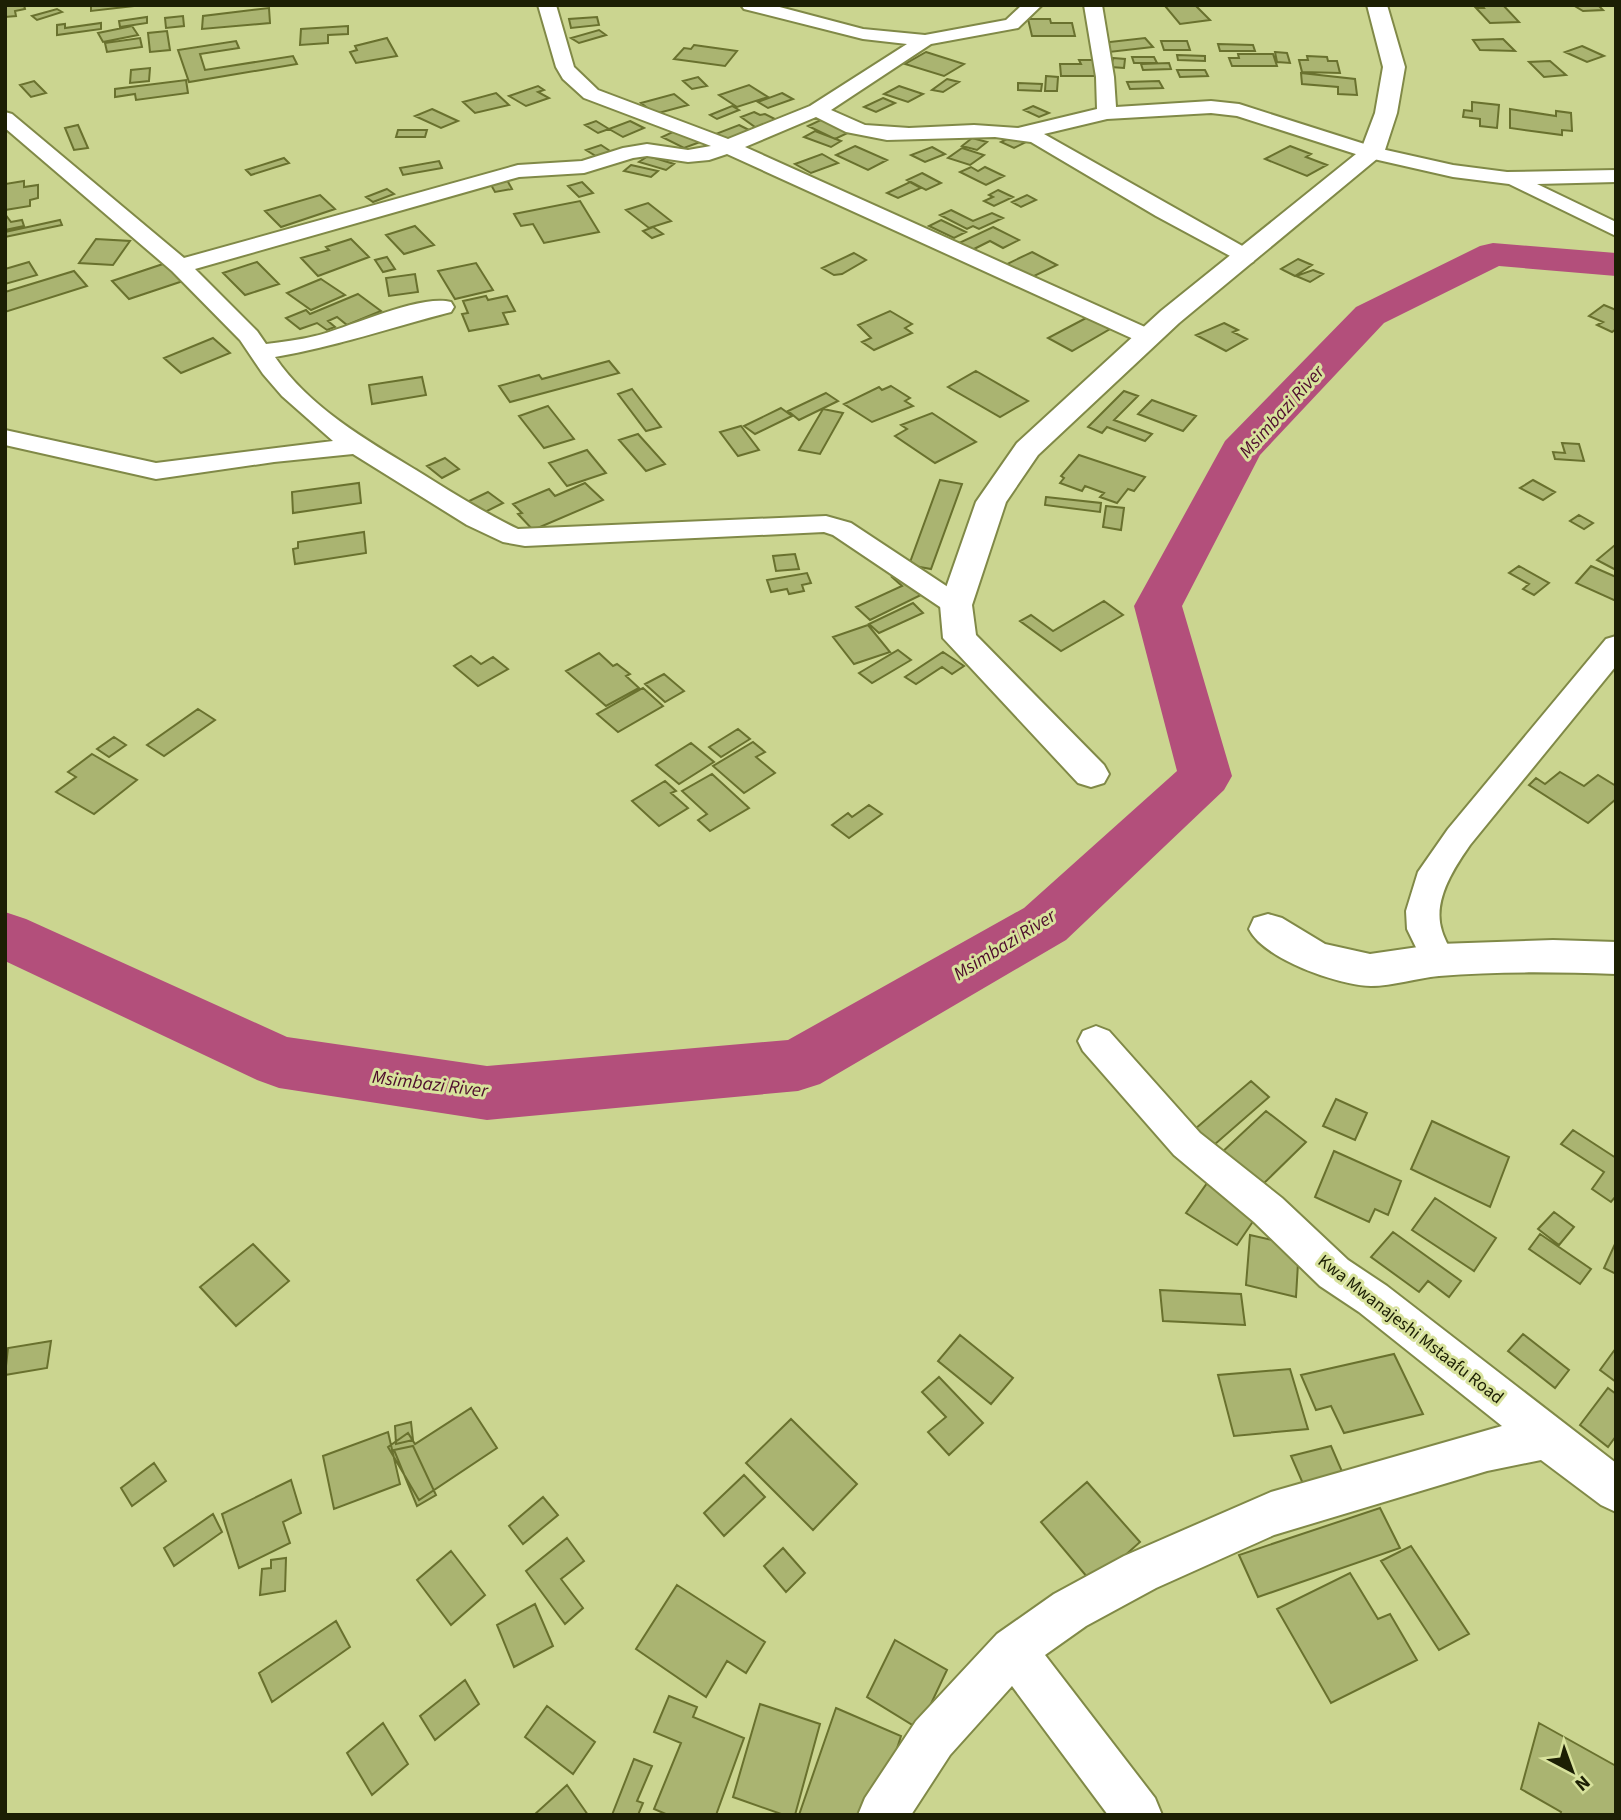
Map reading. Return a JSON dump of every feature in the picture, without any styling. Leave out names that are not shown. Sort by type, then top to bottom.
[{"type":"street","points":[[547,5],[561,59],[570,75],[591,94],[729,147],[1148,337]]},
{"type":"street","points":[[750,5],[863,34],[925,40],[1012,24],[1033,5]]},
{"type":"street","points":[[1093,5],[1105,77],[1107,113]]},
{"type":"street","points":[[1091,774],[960,638],[956,605],[991,502],[1027,449],[1148,337],[1372,153],[1386,113],[1394,67],[1377,5]]},
{"type":"street","points":[[180,267],[518,170],[584,167],[630,152],[647,150],[699,156],[729,147],[817,110],[925,40]]},
{"type":"street","points":[[817,110],[847,125],[879,133],[1021,133],[1107,113],[1210,107],[1239,110],[1372,153],[1453,172],[1507,178],[1616,176]]},
{"type":"street","points":[[5,118],[180,267],[262,352],[271,369],[291,391],[355,446],[476,519],[512,536],[560,537],[826,524],[842,529],[956,605]]},
{"type":"street","points":[[1021,133],[1052,144],[1106,179],[1245,257]]},
{"type":"street","points":[[1507,178],[1616,230]]},
{"type":"street","points":[[262,352],[318,343],[408,314],[443,307]]},
{"type":"street","points":[[5,437],[156,471],[355,446]]},
{"type":"street","points":[[1438,960],[1424,929],[1423,911],[1434,872],[1459,837],[1616,646]]},
{"type":"street","points":[[1268,929],[1315,958],[1370,970],[1438,960],[1552,956],[1616,958]]},
{"type":"street","name":"Kwa Mwanajeshi Mstaafu Road","points":[[1096,1041],[1187,1144],[1268,1210],[1334,1273],[1616,1490]]},
{"type":"street","points":[[882,1815],[933,1738],[1013,1650],[1070,1610],[1140,1572],[1271,1514],[1486,1450],[1546,1438]]},
{"type":"street","points":[[1013,1650],[1138,1815]]},
{"type":"building","points":[[24,5],[25,9],[15,11],[16,16],[5,17],[5,6]]},
{"type":"building","points":[[91,5],[143,5],[91,11]]},
{"type":"building","points":[[1195,5],[1210,20],[1180,24],[1165,6]]},
{"type":"building","points":[[1482,5],[1503,5],[1519,22],[1490,23],[1476,8],[1484,8]]},
{"type":"building","points":[[1573,5],[1598,5],[1603,10],[1583,11]]},
{"type":"building","points":[[269,8],[270,23],[202,29],[203,16]]},
{"type":"building","points":[[57,9],[62,12],[37,20],[32,16]]},
{"type":"building","points":[[183,16],[184,26],[166,28],[165,18]]},
{"type":"building","points":[[147,17],[147,23],[120,27],[119,21]]},
{"type":"building","points":[[597,17],[599,25],[571,28],[569,19]]},
{"type":"building","points":[[1028,19],[1072,23],[1075,36],[1032,36]]},
{"type":"building","points":[[101,23],[101,29],[57,35],[57,25],[65,24],[65,28]]},
{"type":"building","points":[[132,26],[138,35],[103,42],[98,33]]},
{"type":"building","points":[[348,26],[348,34],[328,35],[328,43],[300,45],[301,29]]},
{"type":"building","points":[[599,30],[606,35],[579,43],[571,38]]},
{"type":"building","points":[[167,31],[170,50],[150,52],[148,33]]},
{"type":"building","points":[[140,38],[142,47],[107,52],[105,43]]},
{"type":"building","points":[[387,38],[397,56],[356,63],[350,52],[357,50],[355,46]]},
{"type":"building","points":[[1145,38],[1153,47],[1109,52],[1101,43]]},
{"type":"building","points":[[1503,39],[1515,51],[1480,50],[1473,40]]},
{"type":"building","points":[[236,41],[239,48],[200,54],[205,70],[293,56],[297,64],[189,82],[178,50]]},
{"type":"building","points":[[1161,41],[1187,41],[1190,50],[1164,50]]},
{"type":"building","points":[[1218,44],[1253,45],[1255,51],[1220,51]]},
{"type":"building","points":[[694,45],[737,51],[725,66],[674,59],[684,48],[691,49]]},
{"type":"building","points":[[1582,46],[1604,56],[1587,62],[1565,52]]},
{"type":"building","points":[[926,52],[964,64],[944,76],[905,64]]},
{"type":"building","points":[[1275,52],[1287,53],[1290,63],[1277,62]]},
{"type":"building","points":[[1238,54],[1273,54],[1277,66],[1232,66],[1229,58],[1239,58]]},
{"type":"building","points":[[1177,55],[1205,56],[1205,61],[1178,60]]},
{"type":"building","points":[[1307,56],[1327,57],[1328,61],[1337,61],[1340,73],[1302,72],[1299,60],[1308,60]]},
{"type":"building","points":[[1132,57],[1154,57],[1157,63],[1134,63]]},
{"type":"building","points":[[1113,58],[1125,59],[1124,68],[1111,67]]},
{"type":"building","points":[[1079,60],[1097,60],[1100,76],[1061,76],[1060,64],[1081,64]]},
{"type":"building","points":[[1550,61],[1566,75],[1544,77],[1529,62]]},
{"type":"building","points":[[1169,63],[1171,69],[1143,70],[1141,64]]},
{"type":"building","points":[[150,68],[149,81],[130,83],[131,70]]},
{"type":"building","points":[[1177,70],[1205,70],[1208,76],[1180,77]]},
{"type":"building","points":[[1301,73],[1355,79],[1357,95],[1338,94],[1338,87],[1302,84]]},
{"type":"building","points":[[1046,76],[1058,77],[1057,91],[1045,91]]},
{"type":"building","points":[[698,77],[707,86],[692,89],[683,81]]},
{"type":"building","points":[[947,79],[959,82],[943,92],[932,90]]},
{"type":"building","points":[[186,80],[188,93],[136,100],[135,94],[115,97],[115,89]]},
{"type":"building","points":[[34,81],[46,93],[31,97],[20,85]]},
{"type":"building","points":[[1159,81],[1163,88],[1130,89],[1127,82]]},
{"type":"building","points":[[1018,83],[1042,84],[1041,91],[1018,90]]},
{"type":"building","points":[[749,85],[768,97],[737,107],[719,95]]},
{"type":"building","points":[[538,86],[544,90],[538,92],[549,98],[526,106],[509,96]]},
{"type":"building","points":[[899,86],[923,94],[908,102],[884,94]]},
{"type":"building","points":[[496,93],[509,105],[475,113],[463,102]]},
{"type":"building","points":[[782,93],[793,99],[768,108],[758,102]]},
{"type":"building","points":[[674,94],[688,105],[655,114],[641,103]]},
{"type":"building","points":[[883,98],[895,103],[876,112],[864,107]]},
{"type":"building","points":[[1472,102],[1499,105],[1497,128],[1480,126],[1480,119],[1463,117],[1464,110],[1472,111]]},
{"type":"building","points":[[732,106],[739,110],[717,119],[710,115]]},
{"type":"building","points":[[1033,106],[1049,113],[1039,117],[1024,110]]},
{"type":"building","points":[[432,109],[458,121],[441,128],[415,116]]},
{"type":"building","points":[[1510,109],[1556,116],[1556,111],[1571,113],[1572,131],[1562,130],[1562,135],[1510,128]]},
{"type":"building","points":[[754,112],[781,122],[762,132],[741,117]]},
{"type":"building","points":[[827,117],[854,130],[835,139],[808,126]]},
{"type":"building","points":[[596,121],[609,129],[598,133],[585,125]]},
{"type":"building","points":[[630,121],[644,128],[623,137],[609,129]]},
{"type":"building","points":[[78,125],[88,148],[74,150],[65,128]]},
{"type":"building","points":[[739,125],[755,133],[729,143],[713,135]]},
{"type":"building","points":[[398,130],[427,130],[425,137],[396,137]]},
{"type":"building","points":[[677,130],[700,142],[684,148],[662,137]]},
{"type":"building","points":[[815,131],[841,141],[831,147],[804,137]]},
{"type":"building","points":[[1015,135],[1028,141],[1014,148],[1001,142]]},
{"type":"building","points":[[972,138],[987,142],[977,150],[962,146]]},
{"type":"building","points":[[601,145],[613,153],[599,158],[586,150]]},
{"type":"building","points":[[855,146],[887,160],[868,170],[836,155]]},
{"type":"building","points":[[1290,146],[1311,154],[1306,157],[1327,165],[1307,176],[1265,159]]},
{"type":"building","points":[[932,147],[945,154],[925,162],[911,155]]},
{"type":"building","points":[[962,148],[984,155],[970,165],[948,158]]},
{"type":"building","points":[[822,154],[838,163],[811,173],[795,164]]},
{"type":"building","points":[[648,156],[674,164],[666,170],[639,162]]},
{"type":"building","points":[[284,158],[289,163],[251,175],[246,170]]},
{"type":"building","points":[[439,161],[442,168],[403,175],[400,168]]},
{"type":"building","points":[[631,165],[658,171],[651,177],[624,171]]},
{"type":"building","points":[[971,167],[978,171],[985,167],[1004,176],[986,185],[960,172]]},
{"type":"building","points":[[922,173],[941,183],[926,190],[907,180]]},
{"type":"building","points":[[507,180],[512,189],[495,192],[490,183]]},
{"type":"building","points":[[24,181],[24,187],[38,185],[38,198],[30,200],[30,206],[5,210],[5,184]]},
{"type":"building","points":[[582,182],[593,193],[579,197],[568,186]]},
{"type":"building","points":[[910,182],[921,188],[898,198],[887,193]]},
{"type":"building","points":[[387,189],[394,194],[373,202],[366,197]]},
{"type":"building","points":[[998,190],[1013,197],[994,206],[984,201],[993,197],[989,195]]},
{"type":"building","points":[[320,195],[335,209],[281,227],[265,211]]},
{"type":"building","points":[[1027,195],[1036,200],[1021,207],[1012,202]]},
{"type":"building","points":[[580,201],[599,232],[544,243],[533,224],[521,226],[514,214]]},
{"type":"building","points":[[648,203],[671,221],[649,228],[626,210]]},
{"type":"building","points":[[951,210],[973,221],[992,213],[1003,218],[979,229],[973,226],[967,229],[940,215]]},
{"type":"building","points":[[5,214],[11,222],[22,220],[24,226],[5,230]]},
{"type":"building","points":[[60,220],[62,225],[5,237],[5,232]]},
{"type":"building","points":[[941,220],[966,232],[954,238],[929,226]]},
{"type":"building","points":[[415,226],[434,245],[404,254],[386,235]]},
{"type":"building","points":[[653,227],[663,234],[652,238],[643,231]]},
{"type":"building","points":[[993,227],[1019,240],[1003,248],[990,241],[972,250],[959,243]]},
{"type":"building","points":[[96,239],[130,241],[113,265],[79,263]]},
{"type":"building","points":[[351,239],[369,257],[318,276],[301,258],[329,250],[326,247]]},
{"type":"building","points":[[1032,252],[1057,265],[1028,279],[1003,266]]},
{"type":"building","points":[[854,253],[866,260],[842,274],[834,275],[822,268]]},
{"type":"building","points":[[387,257],[395,269],[383,272],[375,260]]},
{"type":"building","points":[[1298,259],[1312,265],[1295,276],[1281,269]]},
{"type":"building","points":[[29,262],[37,275],[5,284],[5,269]]},
{"type":"building","points":[[257,262],[279,284],[245,295],[223,273]]},
{"type":"building","points":[[166,263],[183,281],[129,299],[112,281]]},
{"type":"building","points":[[476,263],[493,290],[455,299],[438,271]]},
{"type":"building","points":[[1313,270],[1323,274],[1310,282],[1296,276]]},
{"type":"building","points":[[74,271],[87,286],[5,312],[5,292]]},
{"type":"building","points":[[415,274],[418,292],[389,296],[386,278]]},
{"type":"building","points":[[321,279],[345,295],[311,310],[287,293]]},
{"type":"building","points":[[358,294],[381,311],[347,325],[337,317],[328,321],[335,327],[327,330],[317,323],[300,329],[286,318],[306,310],[310,314]]},
{"type":"building","points":[[486,296],[488,300],[507,296],[515,311],[503,313],[508,324],[469,331],[462,314],[468,313],[463,301]]},
{"type":"building","points":[[1604,305],[1616,310],[1616,329],[1612,332],[1597,325],[1603,322],[1589,316]]},
{"type":"building","points":[[890,311],[912,324],[905,328],[912,333],[874,350],[862,342],[871,338],[858,325]]},
{"type":"building","points":[[1088,317],[1110,329],[1072,351],[1048,338]]},
{"type":"building","points":[[1224,323],[1238,330],[1233,332],[1247,339],[1226,351],[1196,335]]},
{"type":"building","points":[[213,338],[230,353],[181,373],[164,358]]},
{"type":"building","points":[[609,361],[619,373],[510,402],[499,386],[539,375],[542,379]]},
{"type":"building","points":[[976,371],[1028,401],[1000,417],[948,387]]},
{"type":"building","points":[[422,377],[426,395],[372,404],[369,385]]},
{"type":"building","points":[[891,386],[910,398],[905,401],[913,406],[872,422],[844,404],[879,387],[882,390]]},
{"type":"building","points":[[632,389],[661,427],[646,431],[618,394]]},
{"type":"building","points":[[1124,391],[1138,396],[1114,420],[1152,434],[1145,441],[1107,427],[1102,433],[1088,427]]},
{"type":"building","points":[[826,393],[838,401],[799,420],[788,411]]},
{"type":"building","points":[[1152,400],[1196,416],[1183,431],[1138,414]]},
{"type":"building","points":[[548,406],[574,439],[544,448],[519,416]]},
{"type":"building","points":[[781,408],[792,416],[755,434],[744,426]]},
{"type":"building","points":[[823,409],[843,413],[820,454],[799,450]]},
{"type":"building","points":[[932,413],[976,442],[935,463],[895,436],[907,429],[901,425]]},
{"type":"building","points":[[741,426],[759,450],[738,456],[720,432]]},
{"type":"building","points":[[638,434],[665,464],[646,471],[619,440]]},
{"type":"building","points":[[1562,443],[1579,444],[1584,461],[1555,459],[1553,452],[1565,453]]},
{"type":"building","points":[[587,450],[606,473],[567,486],[549,463]]},
{"type":"building","points":[[1079,455],[1145,477],[1134,491],[1128,489],[1117,503],[1100,497],[1104,493],[1085,486],[1082,491],[1060,483],[1064,478],[1061,476]]},
{"type":"building","points":[[445,458],[459,469],[442,478],[427,466]]},
{"type":"building","points":[[940,480],[962,484],[931,569],[909,565]]},
{"type":"building","points":[[1533,480],[1555,492],[1543,500],[1520,488]]},
{"type":"building","points":[[359,483],[361,503],[293,513],[292,492]]},
{"type":"building","points":[[585,483],[603,500],[533,530],[518,514],[522,513],[513,504],[549,489],[555,496]]},
{"type":"building","points":[[488,492],[503,503],[481,514],[467,502]]},
{"type":"building","points":[[1046,497],[1101,503],[1100,512],[1045,505]]},
{"type":"building","points":[[1106,506],[1124,508],[1121,530],[1103,527]]},
{"type":"building","points":[[1579,515],[1593,523],[1584,529],[1570,521]]},
{"type":"building","points":[[364,532],[366,553],[295,564],[293,549],[298,548],[298,542]]},
{"type":"building","points":[[1616,546],[1616,570],[1597,560]]},
{"type":"building","points":[[795,554],[799,569],[776,571],[773,556]]},
{"type":"building","points":[[1519,566],[1549,583],[1534,595],[1523,589],[1529,584],[1509,573]]},
{"type":"building","points":[[1591,566],[1616,577],[1616,601],[1576,583]]},
{"type":"building","points":[[903,572],[927,592],[870,620],[856,607],[902,586],[892,577]]},
{"type":"building","points":[[807,573],[811,583],[802,585],[804,591],[789,594],[787,589],[771,592],[767,580]]},
{"type":"building","points":[[1104,601],[1123,615],[1061,651],[1020,621],[1031,615],[1053,631]]},
{"type":"building","points":[[913,603],[923,613],[879,633],[869,624]]},
{"type":"building","points":[[868,625],[890,652],[854,664],[833,637]]},
{"type":"building","points":[[898,650],[911,660],[872,683],[859,673]]},
{"type":"building","points":[[943,652],[964,666],[952,674],[942,667],[916,684],[905,677]]},
{"type":"building","points":[[599,653],[613,666],[617,664],[630,674],[626,676],[639,688],[606,706],[566,671]]},
{"type":"building","points":[[471,656],[481,664],[493,657],[508,669],[478,686],[454,666]]},
{"type":"building","points":[[664,674],[684,691],[665,702],[645,684]]},
{"type":"building","points":[[643,688],[663,706],[618,732],[597,714]]},
{"type":"building","points":[[198,709],[215,720],[164,756],[147,745]]},
{"type":"building","points":[[738,729],[750,739],[721,757],[709,747]]},
{"type":"building","points":[[114,737],[126,745],[109,757],[97,749]]},
{"type":"building","points":[[753,742],[765,752],[756,757],[775,773],[744,793],[713,766]]},
{"type":"building","points":[[691,743],[714,762],[679,784],[656,765]]},
{"type":"building","points":[[92,754],[137,780],[94,814],[56,792],[76,777],[68,772]]},
{"type":"building","points":[[1560,772],[1584,786],[1598,775],[1616,786],[1616,799],[1588,823],[1529,785],[1536,778],[1545,784]]},
{"type":"building","points":[[712,774],[749,808],[710,831],[698,820],[707,814],[682,791]]},
{"type":"building","points":[[665,781],[676,791],[671,793],[688,808],[659,826],[632,801]]},
{"type":"building","points":[[869,805],[882,814],[849,838],[832,825],[848,813],[852,817]]},
{"type":"building","points":[[1251,1081],[1269,1097],[1214,1145],[1195,1129]]},
{"type":"building","points":[[1336,1099],[1367,1113],[1355,1140],[1323,1126]]},
{"type":"building","points":[[1266,1111],[1306,1142],[1259,1188],[1219,1155]]},
{"type":"building","points":[[1432,1121],[1509,1157],[1490,1207],[1411,1169]]},
{"type":"building","points":[[1573,1130],[1616,1158],[1616,1196],[1611,1202],[1592,1189],[1604,1172],[1561,1144]]},
{"type":"building","points":[[1334,1151],[1401,1181],[1388,1215],[1375,1209],[1369,1222],[1315,1197]]},
{"type":"building","points":[[1210,1179],[1258,1214],[1237,1245],[1186,1213]]},
{"type":"building","points":[[1435,1198],[1496,1238],[1474,1271],[1412,1230]]},
{"type":"building","points":[[1554,1212],[1574,1227],[1559,1245],[1538,1229]]},
{"type":"building","points":[[1393,1232],[1461,1281],[1449,1297],[1428,1281],[1419,1292],[1371,1257]]},
{"type":"building","points":[[1540,1234],[1591,1269],[1580,1284],[1529,1249]]},
{"type":"building","points":[[1250,1235],[1299,1246],[1296,1297],[1246,1285]]},
{"type":"building","points":[[253,1244],[289,1281],[236,1326],[200,1287]]},
{"type":"building","points":[[1616,1244],[1616,1274],[1604,1268]]},
{"type":"building","points":[[1160,1290],[1241,1294],[1245,1325],[1163,1321]]},
{"type":"building","points":[[1523,1334],[1569,1370],[1555,1388],[1508,1351]]},
{"type":"building","points":[[960,1335],[1013,1378],[991,1404],[938,1361]]},
{"type":"building","points":[[51,1341],[47,1368],[5,1375],[8,1348]]},
{"type":"building","points":[[1616,1348],[1616,1382],[1600,1370]]},
{"type":"building","points":[[1394,1354],[1423,1414],[1344,1433],[1331,1406],[1316,1410],[1301,1375]]},
{"type":"building","points":[[1290,1369],[1308,1429],[1234,1436],[1218,1375]]},
{"type":"building","points":[[939,1377],[983,1423],[949,1455],[928,1432],[946,1417],[922,1392]]},
{"type":"building","points":[[1608,1388],[1616,1394],[1616,1436],[1608,1447],[1580,1425]]},
{"type":"building","points":[[471,1408],[497,1448],[419,1500],[388,1447],[408,1433],[415,1444]]},
{"type":"building","points":[[791,1419],[857,1484],[813,1530],[746,1463]]},
{"type":"building","points":[[411,1422],[413,1440],[396,1444],[395,1426]]},
{"type":"building","points":[[388,1432],[400,1484],[334,1509],[323,1456]]},
{"type":"building","points":[[413,1446],[436,1495],[417,1506],[394,1450]]},
{"type":"building","points":[[1331,1446],[1347,1483],[1307,1493],[1291,1456]]},
{"type":"building","points":[[154,1463],[166,1481],[132,1506],[121,1488]]},
{"type":"building","points":[[744,1475],[765,1497],[724,1536],[704,1513]]},
{"type":"building","points":[[291,1480],[301,1513],[283,1522],[290,1543],[239,1568],[222,1514]]},
{"type":"building","points":[[1087,1482],[1140,1542],[1093,1584],[1041,1522]]},
{"type":"building","points":[[543,1497],[558,1515],[523,1544],[509,1526]]},
{"type":"building","points":[[1380,1508],[1400,1548],[1258,1597],[1239,1555]]},
{"type":"building","points":[[213,1514],[222,1532],[174,1566],[164,1548]]},
{"type":"building","points":[[567,1538],[584,1561],[561,1579],[583,1608],[565,1624],[526,1571]]},
{"type":"building","points":[[1411,1546],[1469,1634],[1439,1650],[1381,1561]]},
{"type":"building","points":[[783,1548],[805,1573],[786,1592],[764,1566]]},
{"type":"building","points":[[451,1551],[485,1595],[451,1625],[417,1580]]},
{"type":"building","points":[[286,1558],[285,1591],[260,1595],[262,1569],[271,1568],[271,1560]]},
{"type":"building","points":[[1350,1573],[1378,1619],[1390,1614],[1417,1660],[1331,1703],[1277,1609]]},
{"type":"building","points":[[677,1585],[765,1642],[746,1673],[727,1661],[706,1697],[636,1649]]},
{"type":"building","points":[[535,1604],[553,1646],[514,1667],[497,1625]]},
{"type":"building","points":[[336,1621],[350,1647],[272,1702],[259,1673]]},
{"type":"building","points":[[895,1640],[947,1670],[919,1729],[867,1697]]},
{"type":"building","points":[[465,1680],[479,1704],[435,1740],[420,1716]]},
{"type":"building","points":[[669,1696],[697,1707],[693,1717],[744,1738],[716,1815],[668,1815],[654,1809],[681,1743],[654,1732]]},
{"type":"building","points":[[760,1704],[820,1724],[795,1815],[784,1815],[733,1797]]},
{"type":"building","points":[[547,1706],[595,1742],[573,1774],[525,1737]]},
{"type":"building","points":[[836,1708],[901,1736],[879,1805],[864,1799],[859,1815],[799,1815]]},
{"type":"building","points":[[383,1723],[408,1764],[372,1795],[347,1753]]},
{"type":"building","points":[[1539,1723],[1616,1766],[1616,1815],[1560,1815],[1561,1812],[1521,1789]]},
{"type":"building","points":[[634,1759],[652,1766],[637,1801],[643,1803],[638,1815],[612,1815]]},
{"type":"building","points":[[567,1785],[588,1815],[534,1815]]},
{"type":"waterway","name":"Msimbazi River","points":[[5,935],[279,1062],[487,1093],[798,1065],[1045,924],[1205,776],[1158,606],[1241,450],[1370,315],[1493,254],[1616,265]]}]
